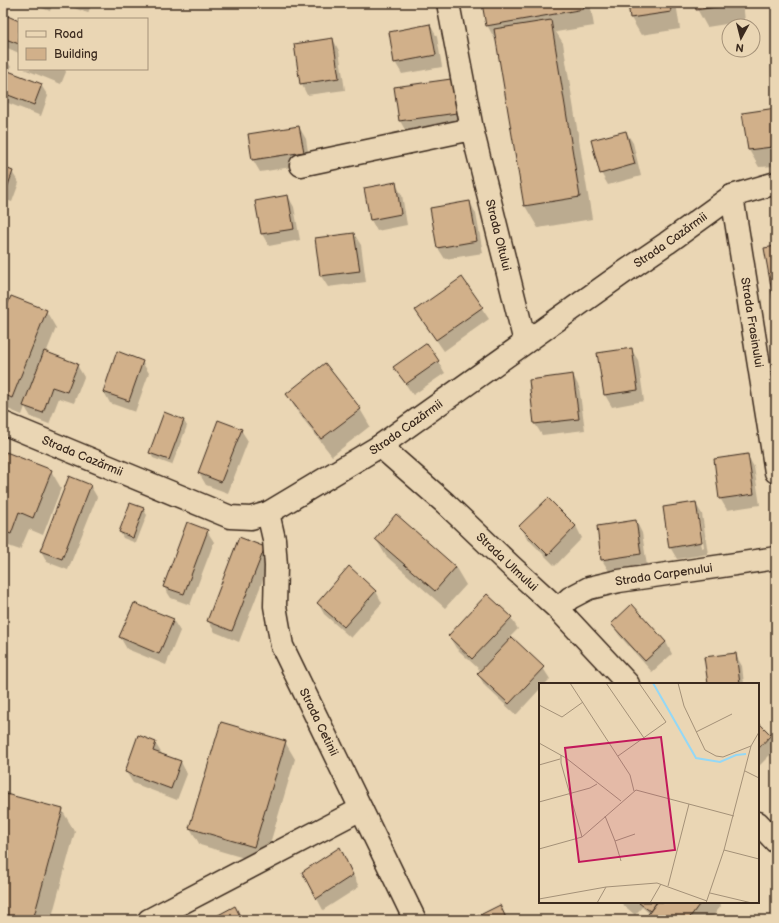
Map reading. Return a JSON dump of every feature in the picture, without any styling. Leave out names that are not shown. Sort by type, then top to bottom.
[{"type":"street","name":"Strada Oltului","points":[[448,3],[472,129],[525,342]]},
{"type":"street","points":[[301,165],[472,129]]},
{"type":"street","name":"Strada Cazărmii","points":[[3,424],[230,517],[251,518],[268,513],[380,446],[732,196],[776,183]]},
{"type":"street","name":"Strada Frasinului","points":[[732,196],[776,472]]},
{"type":"street","name":"Strada Ulmului","points":[[380,446],[445,503],[558,609],[627,683]]},
{"type":"street","name":"Strada Cetinii","points":[[268,513],[274,539],[276,566],[275,606],[282,646],[415,920]]},
{"type":"street","name":"Strada Carpenului","points":[[558,609],[570,598],[590,588],[604,584],[776,558]]},
{"type":"street","points":[[149,920],[361,809]]},
{"type":"street","points":[[759,824],[776,842]]},
{"type":"building","points":[[482,3],[583,3],[584,9],[486,26]]},
{"type":"building","points":[[628,3],[670,3],[671,12],[630,18]]},
{"type":"building","points":[[695,3],[736,3],[736,4],[696,10]]},
{"type":"building","points":[[3,14],[18,21],[18,44],[3,38]]},
{"type":"building","points":[[551,20],[580,197],[524,206],[494,29]]},
{"type":"building","points":[[430,24],[436,55],[394,63],[389,32]]},
{"type":"building","points":[[333,38],[339,78],[300,84],[294,44]]},
{"type":"building","points":[[3,69],[42,84],[34,105],[3,93]]},
{"type":"building","points":[[451,79],[457,113],[399,121],[394,87]]},
{"type":"building","points":[[776,108],[776,164],[774,164],[772,147],[748,150],[742,113]]},
{"type":"building","points":[[299,126],[304,152],[252,160],[248,134]]},
{"type":"building","points":[[626,131],[635,164],[600,174],[591,140]]},
{"type":"building","points":[[3,167],[13,171],[6,191],[3,190]]},
{"type":"building","points":[[396,182],[401,214],[370,220],[364,188]]},
{"type":"building","points":[[288,195],[294,229],[261,234],[255,201]]},
{"type":"building","points":[[470,201],[477,241],[437,248],[430,208]]},
{"type":"building","points":[[354,233],[360,271],[320,276],[315,238]]},
{"type":"building","points":[[776,246],[776,314],[764,248]]},
{"type":"building","points":[[462,277],[483,307],[436,340],[415,310]]},
{"type":"building","points":[[11,296],[47,310],[12,398],[3,394],[3,315]]},
{"type":"building","points":[[427,343],[439,361],[406,384],[393,367]]},
{"type":"building","points":[[632,348],[638,390],[604,395],[597,353]]},
{"type":"building","points":[[44,351],[78,364],[67,392],[52,387],[43,413],[23,406]]},
{"type":"building","points":[[117,351],[143,361],[129,401],[103,392]]},
{"type":"building","points":[[325,363],[361,409],[321,439],[286,394]]},
{"type":"building","points":[[573,374],[579,419],[534,424],[529,380]]},
{"type":"building","points":[[164,412],[184,420],[169,460],[149,453]]},
{"type":"building","points":[[218,420],[242,429],[221,482],[198,473]]},
{"type":"building","points":[[6,452],[52,470],[33,518],[19,512],[11,534],[3,531],[3,483],[6,476],[3,475],[3,459]]},
{"type":"building","points":[[748,454],[754,494],[719,499],[714,459]]},
{"type":"building","points":[[69,476],[91,485],[62,559],[40,551]]},
{"type":"building","points":[[548,498],[576,526],[548,555],[519,526]]},
{"type":"building","points":[[696,502],[702,542],[669,548],[663,507]]},
{"type":"building","points":[[130,503],[144,508],[133,538],[119,532]]},
{"type":"building","points":[[396,514],[456,567],[435,591],[375,539]]},
{"type":"building","points":[[636,520],[641,554],[601,560],[597,526]]},
{"type":"building","points":[[187,522],[208,530],[184,594],[163,587]]},
{"type":"building","points":[[239,537],[265,547],[232,631],[207,621]]},
{"type":"building","points":[[349,566],[376,591],[344,627],[317,603]]},
{"type":"building","points":[[487,594],[512,617],[472,659],[448,636]]},
{"type":"building","points":[[134,603],[174,619],[159,654],[119,637]]},
{"type":"building","points":[[632,604],[666,642],[645,661],[611,624]]},
{"type":"building","points":[[512,637],[544,667],[509,704],[477,674]]},
{"type":"building","points":[[736,653],[740,683],[708,683],[704,657]]},
{"type":"building","points":[[221,722],[286,741],[254,847],[189,828]]},
{"type":"building","points":[[759,723],[771,735],[759,748]]},
{"type":"building","points":[[138,735],[156,742],[153,751],[181,761],[171,789],[125,772]]},
{"type":"building","points":[[6,794],[63,809],[33,920],[3,920],[3,803]]},
{"type":"building","points":[[340,847],[353,875],[316,899],[302,872]]},
{"type":"building","points":[[639,903],[656,903],[650,911]]},
{"type":"building","points":[[656,903],[700,903],[688,920],[644,920]]},
{"type":"building","points":[[500,905],[507,920],[470,920]]},
{"type":"building","points":[[235,906],[242,920],[209,920]]}]
